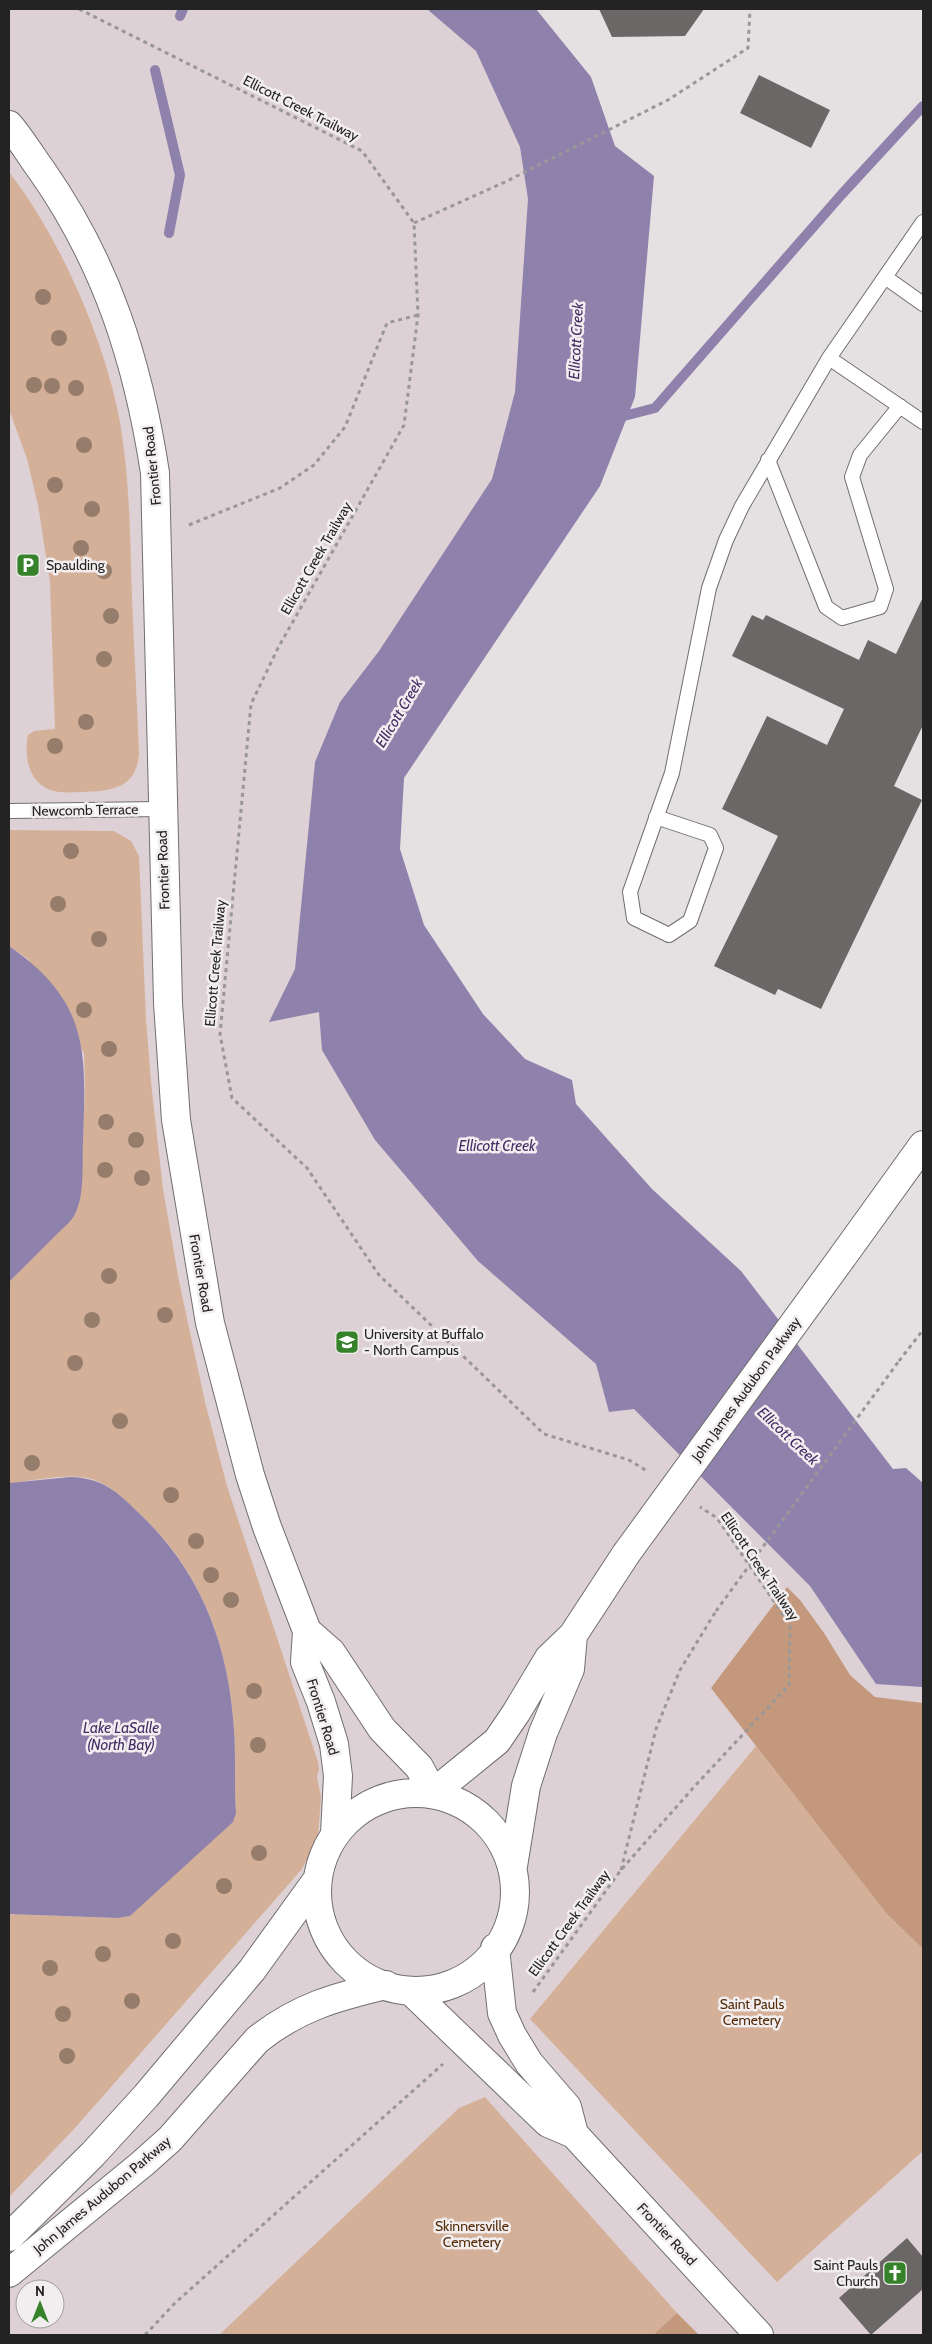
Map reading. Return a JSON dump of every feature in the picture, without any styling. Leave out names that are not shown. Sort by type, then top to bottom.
[{"type":"main road","name":"Frontier Road","points":[[9,125],[52,186],[87,243],[113,304],[132,360],[147,420],[155,473],[158,536],[162,809],[168,1003],[176,1120],[210,1323],[250,1475],[267,1527],[307,1631],[305,1662],[329,1726],[337,1762],[338,1794],[334,1834]]},
{"type":"main road","name":"John James Audubon Parkway","points":[[433,1793],[497,1741],[549,1658],[573,1635],[626,1554],[923,1145]]},
{"type":"main road","name":"Frontier Road","points":[[307,1631],[331,1652],[382,1729],[419,1767],[433,1793]]},
{"type":"main road","name":"John James Audubon Parkway","points":[[512,1866],[526,1786],[543,1733],[570,1669],[573,1635]]},
{"type":"main road","points":[[433,1793],[454,1799],[478,1815],[496,1834],[512,1866],[515,1891],[512,1916],[504,1936],[486,1960],[464,1978],[447,1986],[414,1993],[386,1985],[355,1969],[337,1953],[322,1923],[316,1880],[334,1834],[348,1820],[372,1804],[399,1795],[433,1793]]},
{"type":"main road","name":"John James Audubon Parkway","points":[[9,2237],[93,2154],[146,2096],[252,1970],[316,1880]]},
{"type":"main road","name":"Frontier Road","points":[[495,1948],[502,2013],[512,2035],[529,2063],[567,2107],[574,2134]]},
{"type":"main road","name":"John James Audubon Parkway","points":[[9,2273],[163,2145],[207,2099],[257,2040],[268,2031],[299,2011],[316,2004],[386,1985]]},
{"type":"main road","name":"Frontier Road","points":[[414,1993],[548,2123],[574,2134],[759,2335]]},
{"type":"lane","points":[[656,817],[710,835],[716,848],[690,921],[669,935],[634,918],[630,892],[656,817],[672,773],[709,588],[726,540],[768,460],[829,358],[923,222]]},
{"type":"lane","points":[[885,277],[923,304]]},
{"type":"lane","points":[[829,358],[923,422]]},
{"type":"lane","points":[[768,460],[826,606],[842,618],[880,606],[886,589],[852,477],[860,455],[900,406]]},
{"type":"lane","name":"Newcomb Terrace","points":[[9,811],[162,809]]},
{"type":"path","name":"Ellicott Creek Trailway","points":[[79,9],[362,151],[414,223],[418,315],[404,425],[278,648],[251,704],[220,1034],[232,1098],[307,1168],[379,1274],[544,1434],[629,1460],[653,1476]]},
{"type":"path","points":[[414,223],[505,182],[668,100],[748,48],[750,9]]},
{"type":"path","points":[[158,536],[280,488],[314,465],[345,427],[387,324],[418,315]]},
{"type":"path","points":[[621,1870],[656,1729],[680,1670],[716,1611],[923,1330]]},
{"type":"path","name":"Ellicott Creek Trailway","points":[[529,1997],[621,1870],[693,1788],[789,1685],[790,1624],[717,1518],[693,1502]]},
{"type":"path","points":[[145,2335],[176,2303],[444,2063]]},
{"type":"shaded area","name":"University at Buffalo - North Campus","points":[[9,9],[479,9],[586,172],[571,430],[376,750],[361,950],[923,1561],[923,2335],[9,2335]]},
{"type":"shaded area","points":[[787,1587],[800,1600],[824,1633],[850,1675],[875,1697],[923,1703],[923,1949],[886,1913],[711,1688]]},
{"type":"shaded area","points":[[677,2313],[699,2335],[653,2335]]},
{"type":"green space","points":[[9,172],[44,225],[76,286],[101,350],[111,382],[122,435],[129,505],[139,753],[137,765],[128,780],[121,785],[104,790],[57,792],[48,789],[36,780],[27,759],[28,735],[34,731],[55,729],[50,582],[38,505],[27,459],[9,409]]},
{"type":"green space","points":[[9,830],[114,831],[131,841],[139,856],[146,1019],[151,1082],[163,1189],[179,1281],[205,1402],[227,1486],[318,1762],[317,1777],[321,1797],[318,1837],[302,1869],[75,2128],[9,2197],[9,1914],[118,1918],[130,1916],[236,1813],[234,1730],[226,1671],[210,1616],[198,1590],[183,1565],[166,1541],[145,1519],[112,1489],[97,1481],[69,1476],[9,1483],[9,1282],[75,1214],[81,1190],[85,1086],[84,1053],[28,959],[9,946]]},
{"type":"green space","name":"Saint Pauls Cemetery","points":[[756,1746],[886,1913],[923,1949],[923,2151],[777,2282],[530,2019]]},
{"type":"green space","name":"Skinnersville Cemetery","points":[[485,2097],[677,2313],[653,2335],[219,2335],[459,2108]]},
{"type":"water","name":"Ellicott Creek","points":[[427,9],[536,9],[591,77],[615,146],[654,176],[635,397],[600,486],[404,778],[400,849],[424,925],[483,1014],[525,1059],[572,1080],[576,1104],[652,1189],[741,1271],[893,1469],[906,1468],[923,1483],[923,1687],[876,1684],[810,1586],[634,1409],[609,1412],[596,1364],[478,1261],[375,1140],[322,1050],[319,1012],[269,1022],[295,969],[315,762],[340,702],[379,651],[492,479],[515,392],[528,199],[520,147],[476,51]]},
{"type":"water","points":[[9,946],[36,967],[55,988],[69,1009],[78,1031],[82,1055],[84,1110],[82,1179],[80,1197],[74,1217],[9,1282]]},
{"type":"water","name":"Lake LaSalle (North Bay)","points":[[70,1477],[83,1478],[112,1489],[165,1540],[197,1589],[209,1615],[219,1642],[231,1700],[235,1740],[236,1813],[233,1822],[130,1916],[118,1918],[9,1914],[9,1483]]},
{"type":"building","points":[[599,9],[704,9],[685,36],[612,37]]},
{"type":"building","points":[[759,75],[830,110],[811,148],[740,113]]},
{"type":"building","points":[[923,597],[923,725],[894,786],[922,800],[821,1009],[778,989],[775,995],[714,966],[778,836],[722,809],[767,716],[827,745],[844,709],[732,656],[752,615],[763,620],[766,615],[859,660],[868,640],[896,654]]},
{"type":"building","name":"Saint Pauls Church","points":[[907,2238],[923,2257],[923,2289],[871,2335],[839,2298]]},
{"type":"waterway","points":[[180,16],[183,9]]},
{"type":"waterway","points":[[155,70],[180,175],[169,233]]},
{"type":"waterway","points":[[616,418],[655,408],[842,194],[923,106]]},
{"type":"place","name":"Spaulding","points":[[28,565]]},
{"type":"place","name":"University at Buffalo - North Campus","points":[[347,1342]]},
{"type":"place","name":"Saint Pauls Church","points":[[895,2273]]}]
